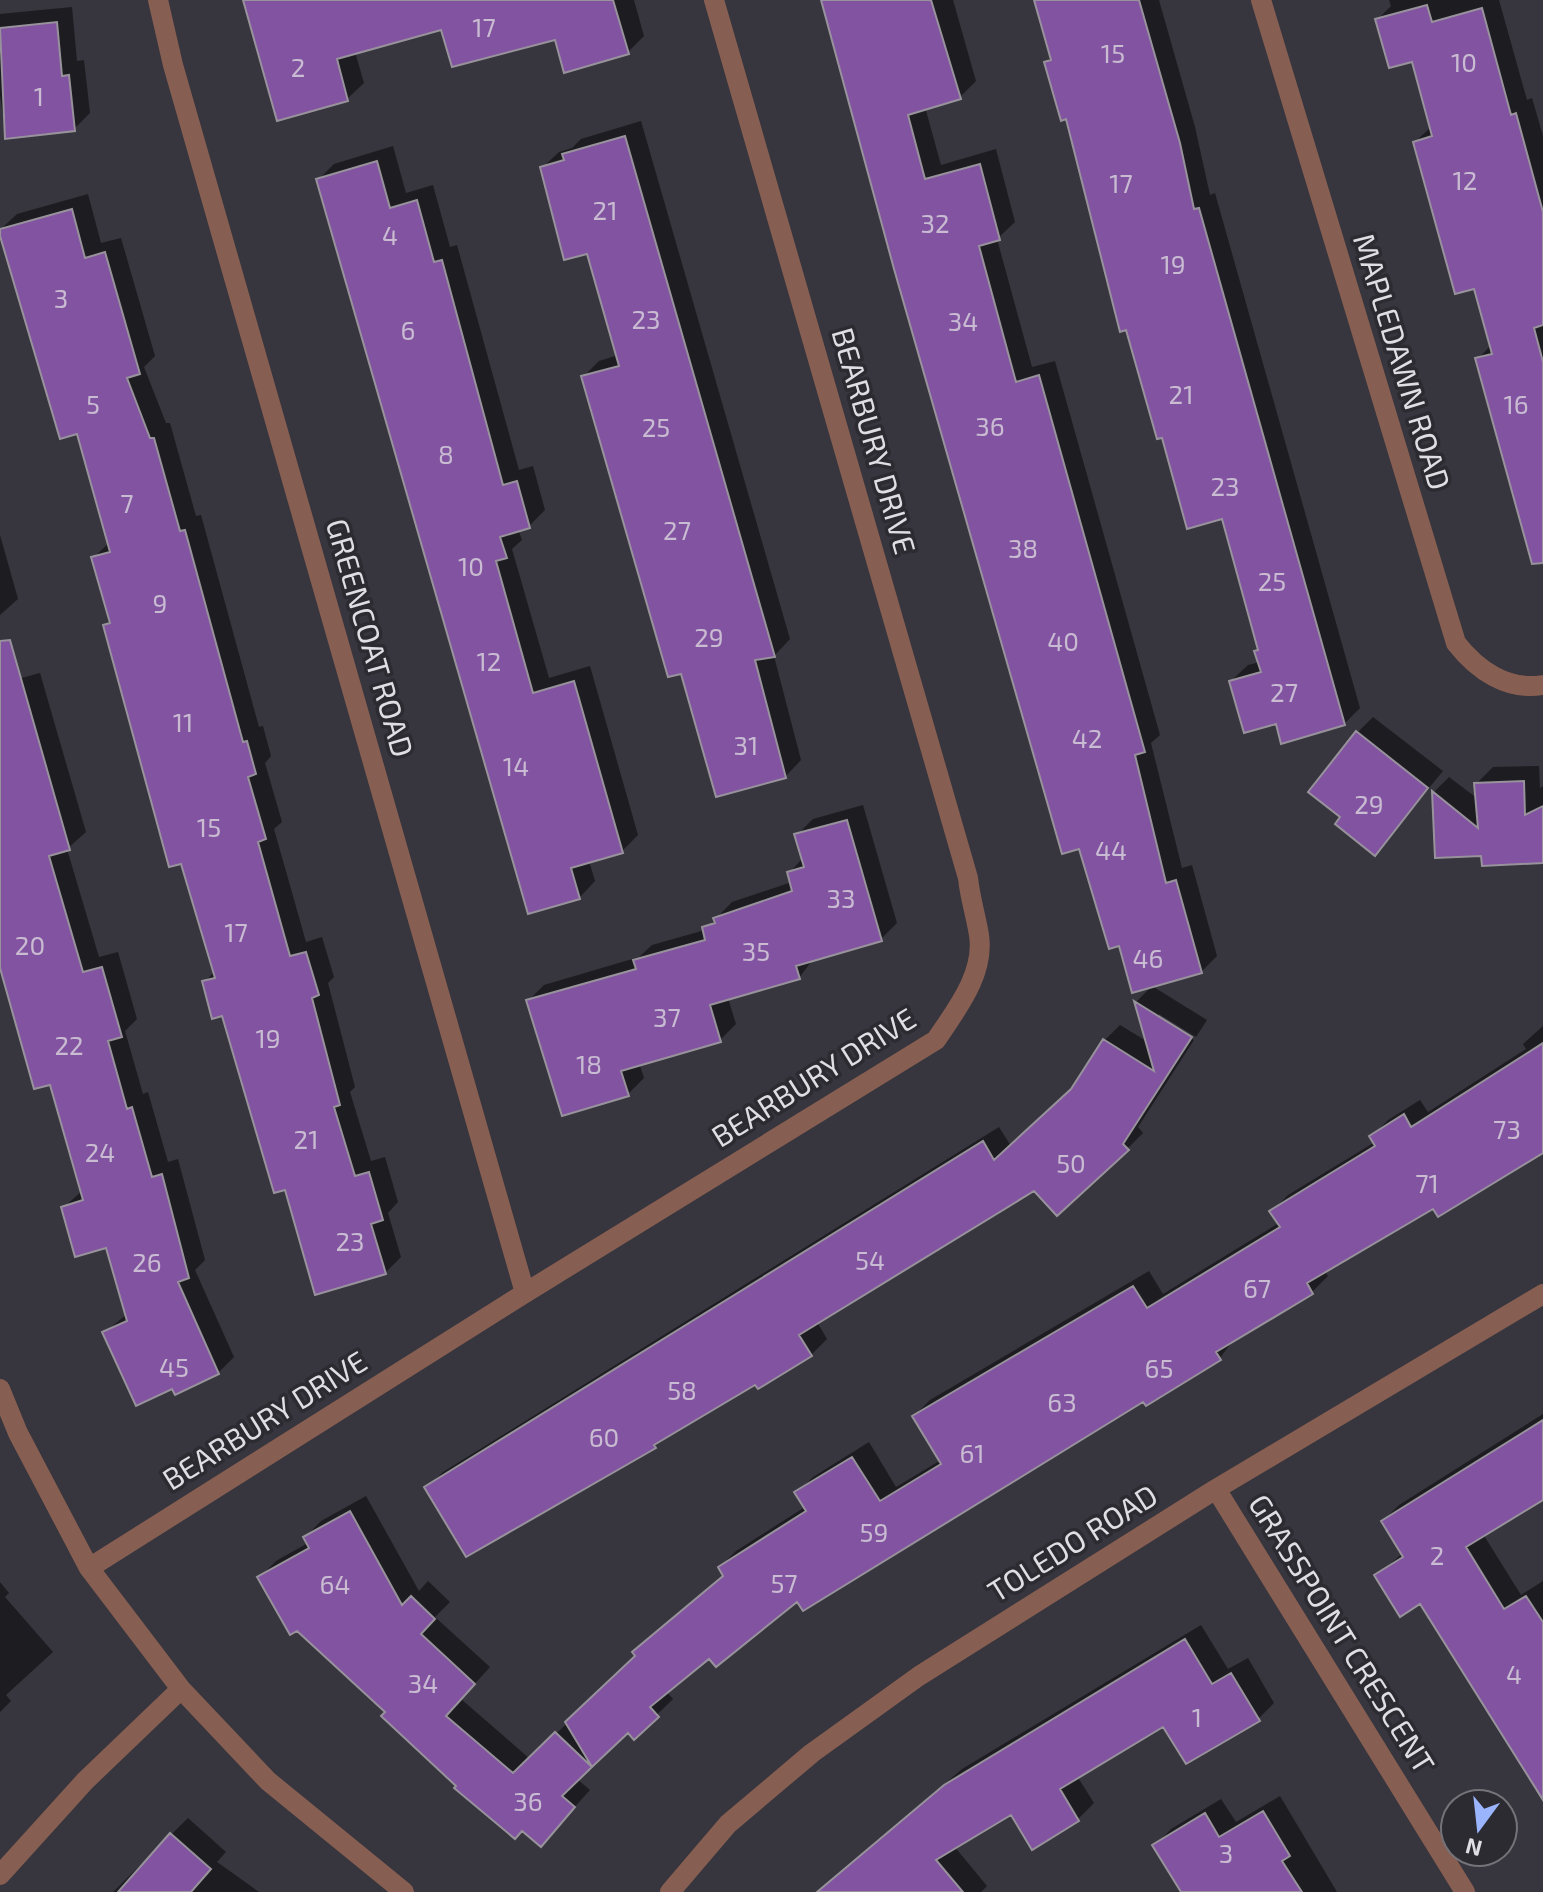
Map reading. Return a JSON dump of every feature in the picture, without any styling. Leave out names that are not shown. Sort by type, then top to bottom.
[{"type":"street","name":"GREENCOAT ROAD","points":[[158,0],[173,65],[525,1293]]},
{"type":"street","name":"BEARBURY DRIVE","points":[[89,1568],[525,1293],[936,1040],[959,1006],[976,969],[979,936],[972,914],[968,878],[714,0]]},
{"type":"street","name":"MAPLEDAWN ROAD","points":[[1261,0],[1456,643],[1475,667],[1503,680],[1532,687],[1543,685]]},
{"type":"street","name":"TOLEDO ROAD","points":[[670,1892],[728,1824],[812,1753],[919,1676],[1216,1489],[1543,1294]]},
{"type":"street","points":[[0,1389],[18,1433],[89,1568],[181,1689],[268,1781],[404,1892]]},
{"type":"street","name":"GRASSPOINT CRESCENT","points":[[1216,1489],[1465,1892]]},
{"type":"street","points":[[0,1875],[85,1781],[181,1689]]},
{"type":"building","points":[[243,0],[613,0],[629,54],[564,73],[555,40],[452,67],[441,30],[337,59],[348,101],[277,121]]},
{"type":"building","points":[[821,0],[931,0],[961,99],[908,115],[925,179],[980,164],[1000,240],[979,246],[1016,382],[1039,375],[1145,752],[1135,755],[1166,883],[1176,880],[1202,973],[1132,993],[1119,946],[1109,949],[1079,849],[1062,854],[894,269]]},
{"type":"building","points":[[1034,0],[1139,0],[1180,143],[1194,209],[1199,208],[1345,725],[1281,744],[1276,724],[1244,733],[1229,681],[1261,672],[1254,651],[1258,650],[1222,519],[1187,529],[1162,438],[1157,439],[1126,330],[1120,332],[1066,119],[1061,121],[1044,62],[1051,60]]},
{"type":"building","points":[[1427,5],[1432,22],[1482,8],[1511,115],[1516,113],[1543,212],[1543,325],[1534,328],[1543,362],[1543,563],[1532,564],[1475,358],[1492,354],[1474,289],[1455,294],[1413,142],[1432,136],[1412,62],[1389,68],[1375,19]]},
{"type":"building","points":[[57,22],[62,76],[69,75],[75,131],[5,139],[0,28]]},
{"type":"building","points":[[625,136],[775,657],[755,660],[786,778],[716,797],[681,674],[668,677],[581,376],[619,366],[587,254],[564,260],[540,167],[564,160],[562,154]]},
{"type":"building","points":[[377,161],[390,208],[417,200],[434,262],[442,260],[503,485],[517,481],[530,528],[500,537],[507,558],[496,561],[533,693],[574,681],[623,853],[571,868],[580,899],[528,914],[316,179]]},
{"type":"building","points":[[72,209],[85,258],[105,252],[140,374],[127,378],[150,438],[154,438],[180,531],[185,530],[243,742],[247,741],[256,774],[248,777],[266,839],[258,842],[290,956],[306,952],[319,995],[312,998],[340,1105],[334,1107],[355,1176],[369,1172],[383,1220],[371,1224],[386,1274],[315,1295],[285,1190],[274,1193],[222,1016],[212,1019],[202,981],[215,978],[181,864],[169,867],[103,625],[110,623],[91,557],[110,552],[77,434],[60,439],[0,236],[0,229]]},
{"type":"building","points":[[10,640],[70,850],[49,856],[83,972],[102,967],[122,1037],[108,1041],[127,1109],[132,1107],[152,1177],[162,1174],[189,1278],[178,1282],[219,1374],[175,1395],[172,1389],[136,1406],[102,1332],[127,1321],[106,1248],[75,1257],[61,1207],[83,1200],[50,1085],[34,1089],[0,968],[0,641]]},
{"type":"building","points":[[1356,731],[1428,788],[1375,856],[1335,824],[1340,817],[1308,792]]},
{"type":"building","points":[[1524,781],[1525,815],[1543,806],[1543,863],[1482,866],[1481,856],[1435,858],[1432,791],[1478,828],[1474,783]]},
{"type":"building","points":[[847,820],[882,941],[796,966],[800,979],[710,1005],[721,1042],[621,1071],[629,1096],[562,1116],[526,1000],[636,969],[633,960],[705,940],[702,927],[715,923],[713,918],[792,891],[787,872],[804,867],[794,834]]},
{"type":"building","points":[[1134,1001],[1192,1037],[1123,1144],[1129,1150],[1057,1216],[1034,1191],[799,1335],[812,1356],[758,1389],[755,1385],[654,1445],[656,1448],[466,1557],[424,1487],[983,1141],[994,1160],[1071,1089],[1103,1039],[1154,1071]]},
{"type":"building","points":[[1543,1043],[1543,1153],[1438,1217],[1433,1209],[1307,1283],[1313,1294],[1216,1352],[1221,1360],[1146,1406],[1143,1402],[803,1611],[797,1602],[716,1667],[709,1659],[650,1707],[659,1717],[634,1740],[628,1733],[592,1767],[565,1722],[635,1656],[632,1652],[723,1576],[718,1567],[806,1511],[794,1492],[852,1457],[880,1501],[941,1464],[912,1416],[1133,1286],[1147,1308],[1280,1227],[1269,1211],[1375,1146],[1369,1136],[1404,1114],[1411,1127]]},
{"type":"building","points":[[1543,1420],[1543,1500],[1466,1547],[1504,1609],[1526,1596],[1543,1622],[1543,1800],[1420,1604],[1400,1617],[1374,1575],[1403,1557],[1381,1521]]},
{"type":"building","points":[[350,1511],[402,1605],[411,1596],[435,1619],[421,1634],[475,1684],[446,1716],[513,1773],[555,1732],[592,1767],[562,1796],[575,1807],[541,1847],[522,1831],[515,1839],[454,1788],[456,1786],[381,1716],[385,1712],[297,1631],[290,1635],[257,1577],[309,1548],[303,1537]]},
{"type":"building","points":[[1185,1639],[1212,1684],[1231,1673],[1260,1721],[1186,1764],[1163,1727],[1060,1789],[1079,1821],[1032,1850],[1011,1815],[936,1860],[963,1892],[817,1892],[944,1785]]},
{"type":"building","points":[[1263,1811],[1290,1856],[1282,1861],[1302,1892],[1181,1892],[1152,1845],[1205,1813],[1219,1837]]},
{"type":"building","points":[[170,1833],[211,1869],[191,1892],[118,1892]]}]
